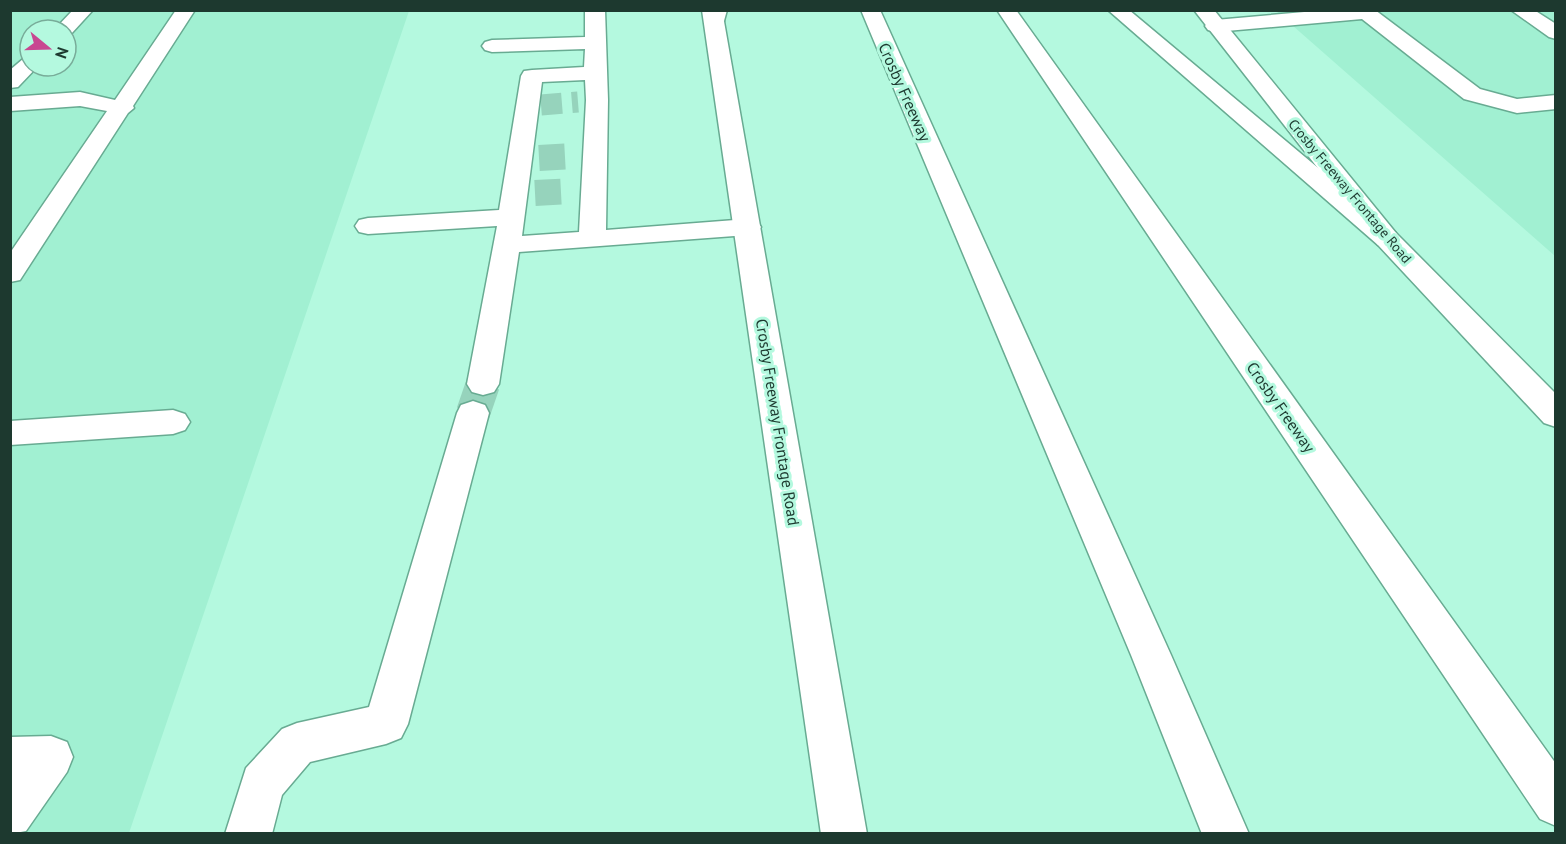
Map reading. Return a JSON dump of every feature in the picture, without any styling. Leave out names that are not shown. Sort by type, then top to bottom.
[{"type":"main road","points":[[10,274],[123,108],[186,10]]},
{"type":"main road","points":[[592,238],[585,146],[596,73],[595,10]]},
{"type":"main road","name":"Crosby Freeway","points":[[870,10],[1226,834]]},
{"type":"main road","name":"Crosby Freeway","points":[[1005,10],[1556,803]]},
{"type":"main road","points":[[1117,10],[1387,239]]},
{"type":"main road","points":[[1520,10],[1556,33]]},
{"type":"main road","points":[[1209,18],[1364,12],[1472,94],[1500,103],[1517,105],[1556,102]]},
{"type":"main road","name":"Crosby Freeway Frontage Road","points":[[715,15],[844,834]]},
{"type":"main road","name":"Crosby Freeway Frontage Road","points":[[1209,18],[1387,239],[1556,415]]},
{"type":"main road","points":[[492,46],[595,43]]},
{"type":"main road","points":[[248,834],[262,784],[297,744],[386,724],[478,399],[527,161],[532,76],[596,73]]},
{"type":"main road","points":[[10,104],[80,99],[123,108]]},
{"type":"main road","points":[[527,161],[592,238]]},
{"type":"main road","points":[[368,226],[527,161]]},
{"type":"main road","points":[[592,238],[748,227]]},
{"type":"main road","points":[[10,433],[173,422]]},
{"type":"main road","points":[[10,758],[51,758],[10,815]]},
{"type":"shaded area","points":[[10,11],[409,11],[129,833],[11,833]]},
{"type":"shaded area","points":[[1276,11],[1555,11],[1555,256]]},
{"type":"tunnel","points":[[541,105],[578,102]]},
{"type":"tunnel","points":[[539,158],[575,156]]},
{"type":"tunnel","points":[[535,193],[573,191]]},
{"type":"tunnel","points":[[473,413],[483,384]]}]
